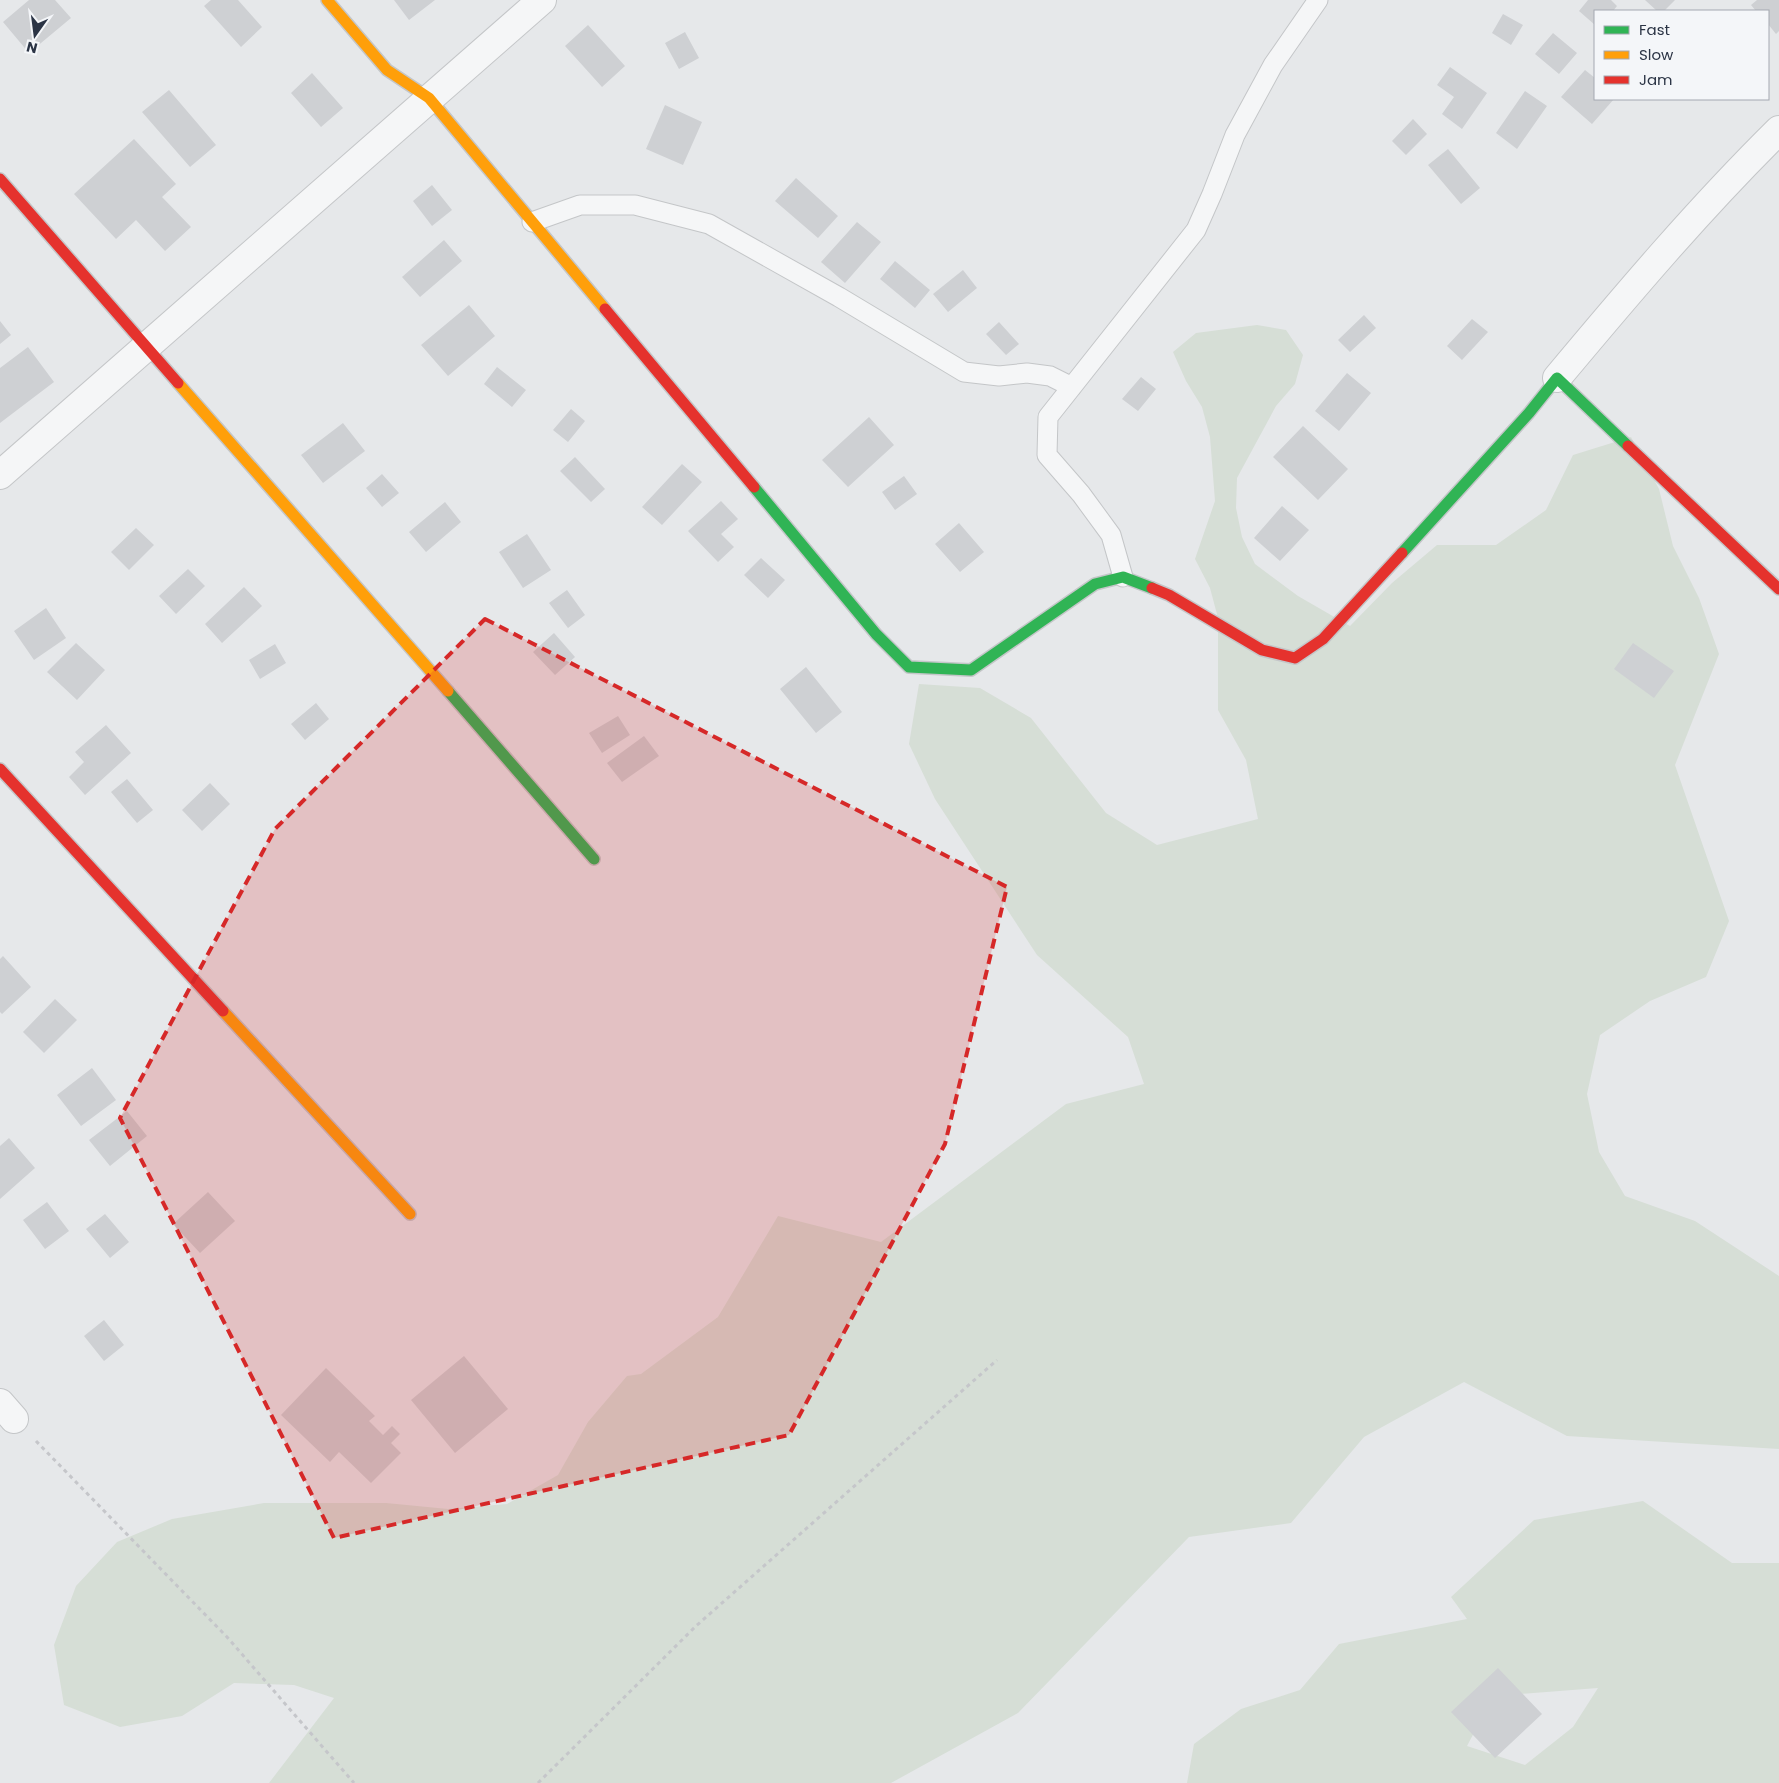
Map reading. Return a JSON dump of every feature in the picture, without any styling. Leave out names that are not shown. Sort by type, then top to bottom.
[{"type":"street","points":[[327,0],[387,70],[429,98],[876,634],[909,667],[971,670],[1095,584],[1123,577],[1169,595],[1262,650],[1295,658],[1323,639],[1529,413],[1676,238],[1779,130]]},
{"type":"street","points":[[0,475],[542,0]]},
{"type":"street","points":[[0,179],[594,859]]},
{"type":"street","points":[[1557,378],[1779,589]]},
{"type":"street","points":[[0,769],[410,1214]]},
{"type":"lane","points":[[1123,577],[1111,535],[1081,494],[1047,455],[1048,417],[1196,230],[1235,135],[1273,65],[1318,0]]},
{"type":"lane","points":[[532,222],[580,205],[635,205],[709,224],[839,297],[964,372],[999,376],[1027,373],[1050,376],[1072,387]]},
{"type":"path","points":[[538,1783],[696,1626],[996,1360]]},
{"type":"path","points":[[7,1411],[227,1637],[354,1783]]},
{"type":"highlighted area","points":[[485,619],[1007,887],[945,1144],[789,1435],[334,1538],[120,1118],[275,829]]},
{"type":"shaded area","points":[[1257,325],[1286,330],[1303,355],[1295,384],[1276,406],[1237,478],[1236,508],[1242,537],[1255,564],[1298,596],[1350,626],[1392,583],[1437,545],[1496,545],[1546,510],[1573,455],[1631,437],[1659,489],[1673,546],[1699,598],[1719,654],[1675,765],[1729,921],[1706,977],[1650,1001],[1600,1035],[1587,1094],[1599,1152],[1625,1196],[1695,1221],[1779,1276],[1779,1449],[1567,1436],[1464,1382],[1364,1437],[1291,1523],[1189,1537],[1018,1713],[891,1783],[269,1783],[334,1698],[294,1685],[234,1683],[182,1716],[120,1727],[64,1705],[54,1645],[76,1586],[117,1542],[172,1519],[264,1503],[386,1503],[448,1509],[507,1504],[558,1475],[588,1422],[627,1376],[641,1374],[718,1317],[778,1216],[881,1242],[1066,1104],[1144,1084],[1128,1037],[1037,955],[935,799],[909,744],[919,684],[980,688],[1031,718],[1106,813],[1157,845],[1258,819],[1246,760],[1218,710],[1218,618],[1210,588],[1195,559],[1215,501],[1210,437],[1202,407],[1186,381],[1173,352],[1196,333]]},
{"type":"shaded area","points":[[1643,1501],[1732,1563],[1779,1563],[1779,1783],[1187,1783],[1194,1744],[1241,1709],[1300,1690],[1339,1644],[1467,1619],[1451,1597],[1534,1520]],"holes":[[[1598,1688],[1573,1727],[1525,1765],[1467,1746],[1495,1693],[1520,1694]]]},
{"type":"building","points":[[29,0],[55,0],[71,18],[29,53],[3,22]]},
{"type":"building","points":[[211,0],[238,0],[262,27],[241,47],[204,6]]},
{"type":"building","points":[[394,0],[435,0],[409,20]]},
{"type":"building","points":[[1588,0],[1611,0],[1617,6],[1614,10],[1594,10],[1594,24],[1579,11]]},
{"type":"building","points":[[1645,0],[1675,0],[1665,10],[1656,10]]},
{"type":"building","points":[[1757,0],[1779,0],[1779,31],[1776,34],[1769,25],[1769,10],[1755,10],[1751,5]]},
{"type":"building","points":[[1503,14],[1523,25],[1511,45],[1492,33]]},
{"type":"building","points":[[588,25],[625,66],[602,87],[565,46]]},
{"type":"building","points":[[685,32],[699,58],[679,69],[665,43]]},
{"type":"building","points":[[1553,33],[1577,53],[1559,74],[1535,54]]},
{"type":"building","points":[[1450,67],[1487,93],[1462,129],[1442,114],[1454,97],[1437,85]]},
{"type":"building","points":[[1585,70],[1594,77],[1594,100],[1613,100],[1592,124],[1561,97]]},
{"type":"building","points":[[312,73],[343,108],[321,127],[291,93]]},
{"type":"building","points":[[169,90],[216,145],[190,167],[142,112]]},
{"type":"building","points":[[1525,91],[1547,106],[1517,149],[1496,133]]},
{"type":"building","points":[[665,105],[702,122],[683,165],[646,149]]},
{"type":"building","points":[[1413,119],[1427,134],[1406,155],[1392,141]]},
{"type":"building","points":[[134,139],[176,184],[162,197],[191,227],[165,251],[136,220],[116,239],[74,194]]},
{"type":"building","points":[[1448,149],[1480,188],[1461,204],[1428,165]]},
{"type":"building","points":[[796,178],[838,216],[818,238],[775,201]]},
{"type":"building","points":[[432,185],[452,210],[432,226],[413,201]]},
{"type":"building","points":[[857,222],[881,242],[845,283],[821,262]]},
{"type":"building","points":[[444,240],[462,261],[420,297],[402,277]]},
{"type":"building","points":[[895,261],[930,290],[915,308],[880,279]]},
{"type":"building","points":[[963,270],[977,288],[948,312],[933,294]]},
{"type":"building","points":[[469,305],[495,336],[448,376],[421,345]]},
{"type":"building","points":[[1364,315],[1376,328],[1350,352],[1338,340]]},
{"type":"building","points":[[1472,319],[1488,332],[1462,360],[1447,346]]},
{"type":"building","points":[[0,321],[11,335],[0,344]]},
{"type":"building","points":[[999,322],[1019,344],[1006,355],[986,334]]},
{"type":"building","points":[[28,347],[54,382],[0,423],[0,368]]},
{"type":"building","points":[[497,367],[526,390],[512,407],[484,384]]},
{"type":"building","points":[[1347,373],[1371,393],[1339,431],[1315,411]]},
{"type":"building","points":[[1141,377],[1156,389],[1138,411],[1122,399]]},
{"type":"building","points":[[571,409],[585,421],[568,442],[553,430]]},
{"type":"building","points":[[869,417],[894,445],[848,487],[822,460]]},
{"type":"building","points":[[343,423],[365,451],[323,483],[301,455]]},
{"type":"building","points":[[1303,426],[1348,469],[1318,500],[1273,457]]},
{"type":"building","points":[[575,457],[605,489],[591,502],[560,471]]},
{"type":"building","points":[[682,464],[702,482],[662,525],[642,507]]},
{"type":"building","points":[[382,474],[399,493],[382,507],[366,488]]},
{"type":"building","points":[[904,476],[917,494],[895,510],[882,492]]},
{"type":"building","points":[[721,501],[738,519],[721,534],[734,547],[718,562],[688,531]]},
{"type":"building","points":[[445,502],[461,522],[426,552],[409,532]]},
{"type":"building","points":[[1282,506],[1309,530],[1280,561],[1254,538]]},
{"type":"building","points":[[959,523],[984,552],[960,572],[935,544]]},
{"type":"building","points":[[136,528],[154,545],[129,570],[111,552]]},
{"type":"building","points":[[527,534],[551,570],[523,588],[499,552]]},
{"type":"building","points":[[761,558],[785,580],[768,598],[744,575]]},
{"type":"building","points":[[188,569],[205,586],[176,614],[159,596]]},
{"type":"building","points":[[244,587],[262,606],[222,643],[205,624]]},
{"type":"building","points":[[567,590],[585,615],[568,628],[549,603]]},
{"type":"building","points":[[46,608],[66,638],[34,660],[14,631]]},
{"type":"building","points":[[554,633],[575,657],[555,675],[533,652]]},
{"type":"building","points":[[76,643],[105,670],[77,700],[47,672]]},
{"type":"building","points":[[1633,643],[1674,671],[1654,698],[1614,669]]},
{"type":"building","points":[[275,644],[286,663],[260,679],[249,660]]},
{"type":"building","points":[[806,667],[842,712],[816,733],[780,689]]},
{"type":"building","points":[[316,703],[329,719],[305,740],[291,724]]},
{"type":"building","points":[[618,716],[630,735],[602,753],[589,733]]},
{"type":"building","points":[[106,725],[131,753],[85,795],[69,777],[84,762],[75,752]]},
{"type":"building","points":[[644,736],[659,756],[622,782],[607,763]]},
{"type":"building","points":[[127,779],[153,810],[137,823],[111,792]]},
{"type":"building","points":[[210,783],[230,804],[202,831],[182,810]]},
{"type":"building","points":[[3,956],[31,987],[2,1014],[0,1012],[0,959]]},
{"type":"building","points":[[55,999],[77,1020],[44,1053],[23,1032]]},
{"type":"building","points":[[92,1068],[116,1100],[81,1126],[57,1095]]},
{"type":"building","points":[[127,1111],[147,1136],[110,1166],[89,1140]]},
{"type":"building","points":[[9,1138],[35,1168],[0,1199],[0,1146]]},
{"type":"building","points":[[208,1192],[235,1221],[200,1253],[173,1224]]},
{"type":"building","points":[[47,1202],[69,1231],[45,1249],[23,1220]]},
{"type":"building","points":[[105,1214],[129,1242],[110,1258],[86,1229]]},
{"type":"building","points":[[104,1320],[124,1345],[104,1361],[84,1336]]},
{"type":"building","points":[[464,1356],[508,1409],[455,1453],[411,1400]]},
{"type":"building","points":[[326,1368],[375,1416],[369,1421],[383,1435],[392,1426],[400,1434],[391,1443],[401,1453],[371,1483],[339,1452],[330,1462],[281,1415]]},
{"type":"building","points":[[1498,1668],[1542,1714],[1495,1758],[1451,1712]]},
{"type":"traffic: fast","points":[[1402,553],[1529,413],[1557,378],[1628,446]]},
{"type":"traffic: fast","points":[[754,487],[876,634],[909,667],[971,670],[1095,584],[1123,577],[1152,588]]},
{"type":"traffic: fast","points":[[448,691],[594,859]]},
{"type":"traffic: slow","points":[[327,0],[387,70],[429,98],[605,309]]},
{"type":"traffic: slow","points":[[178,383],[448,691]]},
{"type":"traffic: slow","points":[[223,1011],[410,1214]]},
{"type":"traffic: jam","points":[[0,179],[178,383]]},
{"type":"traffic: jam","points":[[605,309],[754,487]]},
{"type":"traffic: jam","points":[[1628,446],[1779,589]]},
{"type":"traffic: jam","points":[[1152,588],[1169,595],[1262,650],[1295,658],[1323,639],[1402,553]]},
{"type":"traffic: jam","points":[[0,769],[223,1011]]}]
